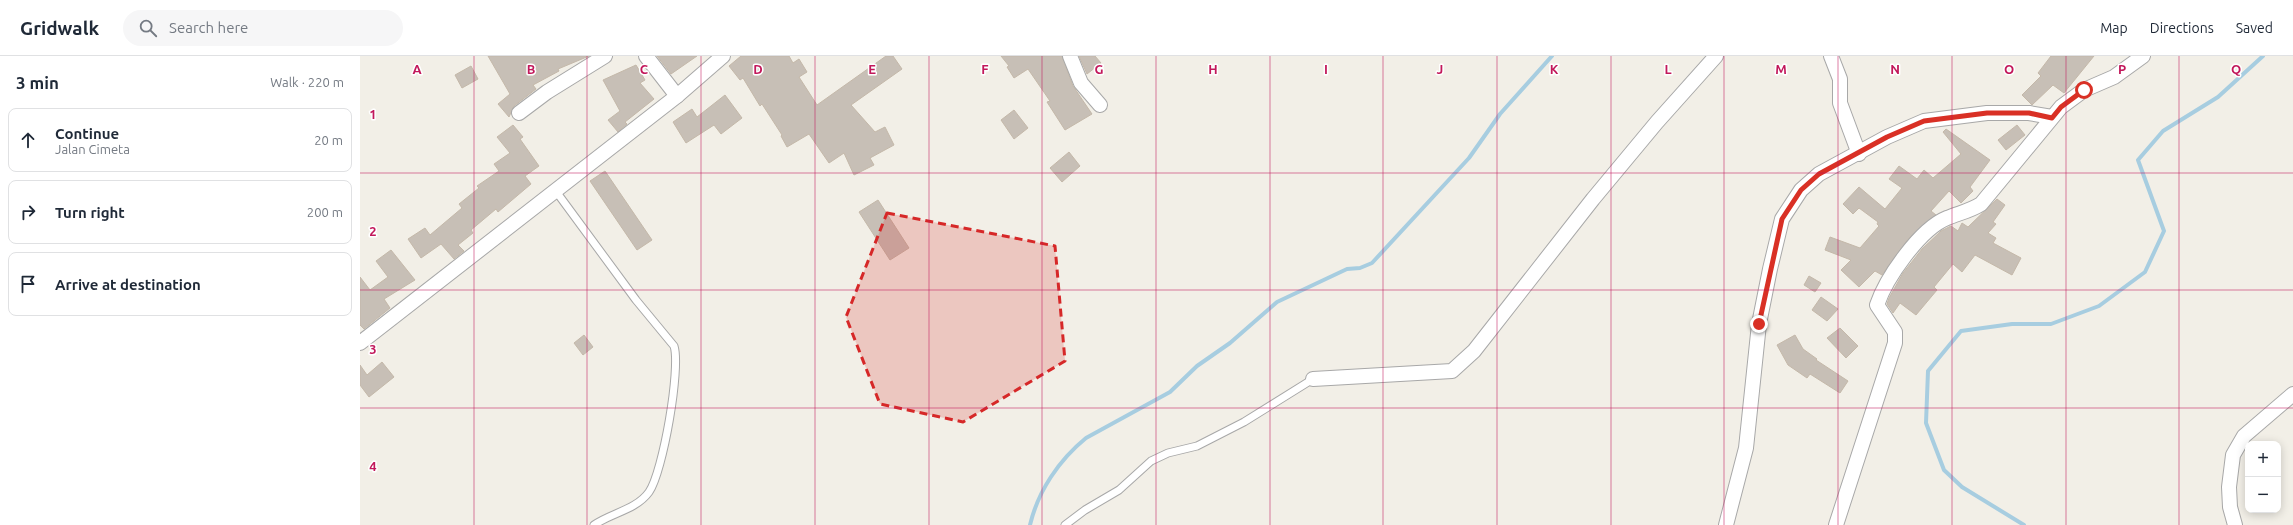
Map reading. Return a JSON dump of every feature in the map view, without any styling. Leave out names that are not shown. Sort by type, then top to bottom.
[{"type":"street","points":[[519,113],[547,92],[605,56]]},
{"type":"street","points":[[646,56],[677,96]]},
{"type":"street","points":[[360,343],[677,96],[723,56]]},
{"type":"street","points":[[1070,56],[1081,83],[1100,105]]},
{"type":"street","points":[[1312,379],[1452,371],[1474,351],[1593,199],[1657,122],[1716,56]]},
{"type":"street","points":[[1831,56],[1840,78],[1840,104],[1859,154]]},
{"type":"street","points":[[1836,525],[1895,343],[1895,332],[1877,305],[1881,293],[1922,236],[1947,218],[1968,212],[1981,204],[2061,107],[2084,90],[2114,76],[2143,56]]},
{"type":"street","points":[[1726,525],[1746,448],[1759,324],[1782,219],[1801,190],[1819,174],[1859,154],[1887,137],[1924,121],[1987,113],[2029,113],[2052,118]]},
{"type":"street","points":[[2235,525],[2230,507],[2229,487],[2233,455],[2244,436],[2293,394]]},
{"type":"lane","points":[[555,190],[636,300],[674,346],[676,353],[673,396],[657,475],[649,492],[636,503],[594,525]]},
{"type":"lane","points":[[1065,525],[1085,510],[1119,490],[1151,461],[1168,453],[1197,446],[1244,422],[1312,379]]},
{"type":"highlighted area","points":[[887,213],[1055,246],[1065,361],[963,422],[880,404],[846,317]]},
{"type":"building","points":[[488,56],[589,56],[558,69],[559,71],[533,85],[536,89],[514,106],[509,117],[498,104],[510,94]]},
{"type":"building","points":[[657,56],[697,56],[671,74]]},
{"type":"building","points":[[741,56],[789,56],[793,63],[799,59],[807,72],[799,77],[817,105],[886,56],[893,56],[902,69],[851,105],[875,132],[885,127],[894,145],[870,158],[874,165],[854,175],[844,153],[829,163],[809,134],[787,147],[781,136],[782,135],[762,104],[760,106],[743,78],[740,80],[729,66]]},
{"type":"building","points":[[1001,56],[1062,56],[1073,86],[1092,114],[1065,130],[1047,102],[1050,101],[1028,69],[1014,78],[1007,67],[1009,66]]},
{"type":"building","points":[[1079,56],[1095,56],[1101,63],[1087,74]]},
{"type":"building","points":[[2051,56],[2094,56],[2064,93],[2053,85],[2032,105],[2022,95],[2041,76],[2038,73]]},
{"type":"building","points":[[636,65],[645,80],[640,83],[654,99],[625,122],[627,124],[618,132],[608,120],[620,111],[603,80]]},
{"type":"building","points":[[471,66],[478,79],[462,88],[455,75]]},
{"type":"building","points":[[725,95],[742,118],[721,134],[714,125],[686,143],[673,122],[692,109],[697,117]]},
{"type":"building","points":[[1014,110],[1028,128],[1014,139],[1001,120]]},
{"type":"building","points":[[513,125],[523,137],[520,139],[539,166],[525,176],[531,184],[498,212],[496,209],[471,230],[473,233],[458,245],[464,251],[454,259],[441,244],[421,258],[408,239],[425,228],[430,235],[462,208],[459,204],[479,188],[477,186],[499,171],[494,164],[510,153],[497,137]]},
{"type":"building","points":[[2017,125],[2025,135],[2006,150],[1998,140]]},
{"type":"building","points":[[1946,129],[1990,160],[1970,187],[1973,191],[1961,203],[1949,191],[1931,211],[1936,215],[1909,238],[1882,275],[1875,271],[1859,287],[1841,270],[1851,260],[1825,250],[1830,237],[1860,248],[1879,226],[1877,224],[1878,222],[1859,208],[1853,214],[1843,204],[1859,187],[1885,209],[1902,188],[1889,179],[1899,166],[1917,179],[1924,170],[1933,178],[1961,154],[1943,132]]},
{"type":"building","points":[[1069,152],[1080,166],[1062,182],[1050,168]]},
{"type":"building","points":[[605,171],[652,240],[637,250],[590,181]]},
{"type":"building","points":[[1997,199],[2005,205],[1993,222],[1996,224],[1988,233],[1996,238],[1993,243],[2021,258],[2012,275],[1975,255],[1962,272],[1953,264],[1934,287],[1937,290],[1916,315],[1900,303],[1893,313],[1887,304],[1889,298],[1903,273],[1922,249],[1941,231],[1951,226],[1958,231],[1962,223],[1968,227]]},
{"type":"building","points":[[878,200],[909,248],[890,260],[859,212]]},
{"type":"building","points":[[391,250],[415,280],[384,299],[390,308],[364,329],[360,325],[360,277],[370,290],[388,277],[376,261]]},
{"type":"building","points":[[1809,276],[1821,283],[1815,292],[1804,285]]},
{"type":"building","points":[[1821,297],[1838,309],[1827,321],[1812,310]]},
{"type":"building","points":[[1840,328],[1858,346],[1846,358],[1827,338]]},
{"type":"building","points":[[584,335],[593,347],[583,355],[574,343]]},
{"type":"building","points":[[1795,335],[1803,349],[1817,359],[1816,360],[1848,381],[1840,393],[1810,374],[1807,378],[1788,365],[1777,345]]},
{"type":"building","points":[[382,362],[394,377],[369,397],[360,385],[360,365],[367,375]]},
{"type":"waterway","points":[[1030,525],[1038,500],[1051,477],[1067,456],[1086,438],[1170,392],[1197,366],[1230,343],[1277,302],[1347,269],[1360,268],[1372,263],[1469,158],[1500,114],[1552,56]]},
{"type":"waterway","points":[[2024,525],[1962,487],[1944,470],[1926,423],[1928,371],[1961,331],[2012,324],[2051,324],[2099,306],[2145,272],[2164,231],[2138,160],[2163,131],[2218,97],[2263,56]]},
{"type":"route","points":[[1759,324],[1782,219],[1801,190],[1819,174],[1853,157],[1887,137],[1924,121],[1952,116],[1987,113],[2029,113],[2052,118],[2061,107],[2084,90]]}]
